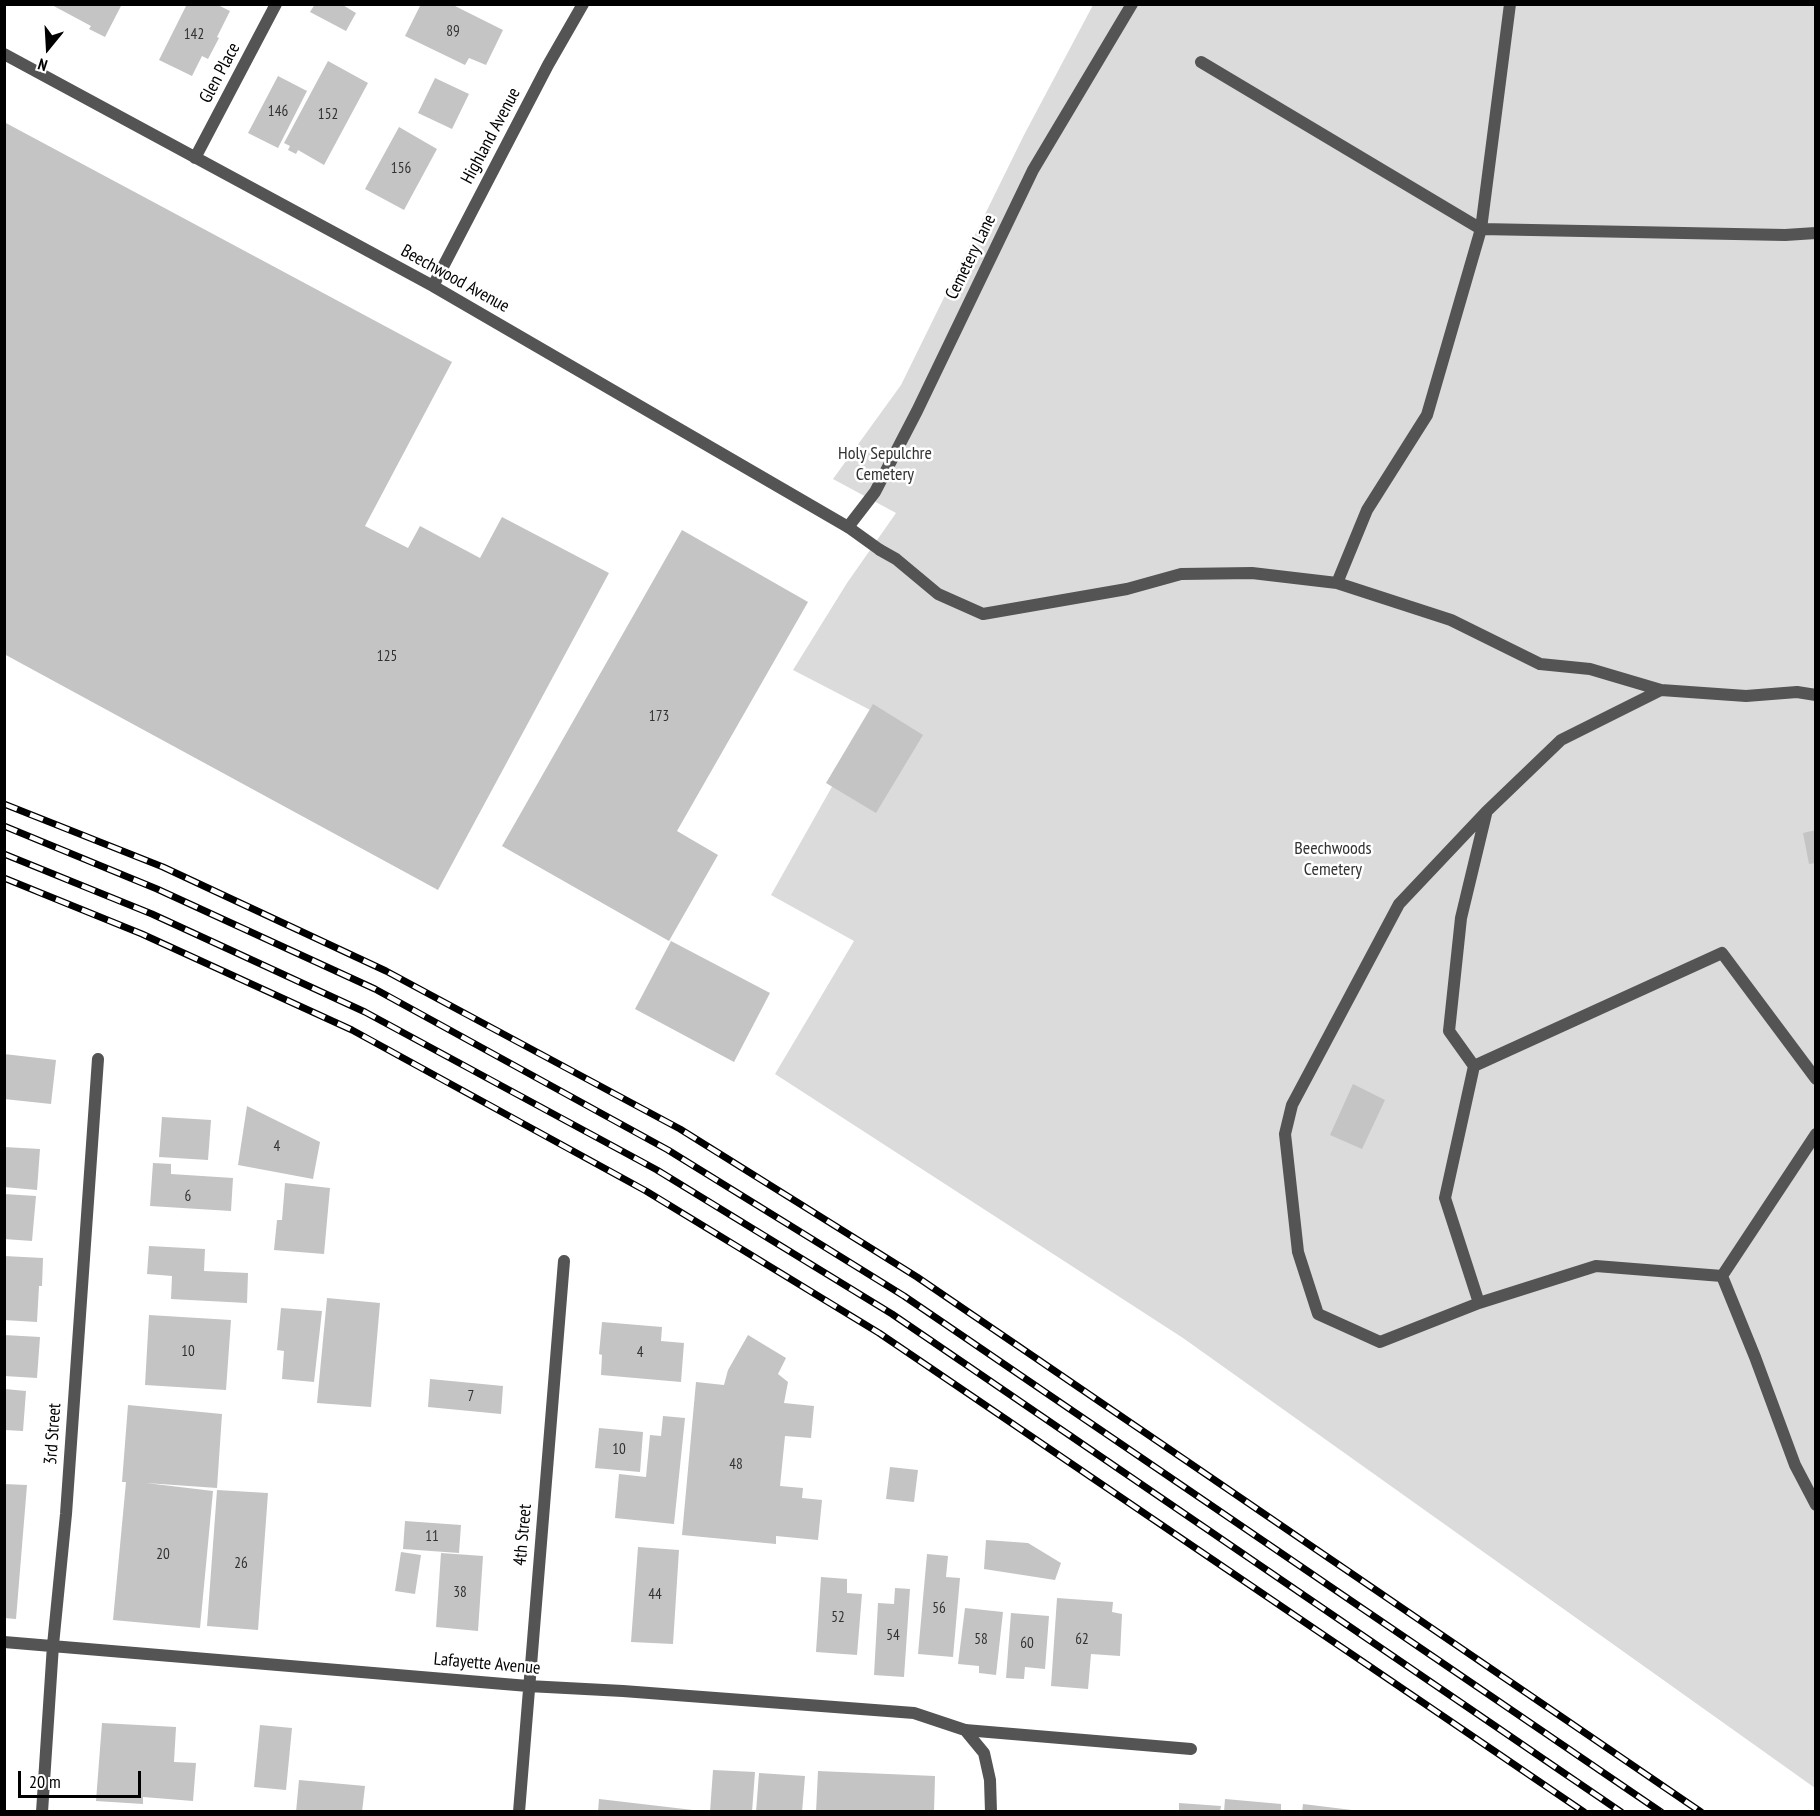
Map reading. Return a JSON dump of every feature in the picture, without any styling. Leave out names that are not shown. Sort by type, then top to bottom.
[{"type":"street","name":"Glen Place","points":[[195,158],[276,4]]},
{"type":"street","name":"Highland Avenue","points":[[433,286],[583,4]]},
{"type":"street","name":"Cemetery Lane","points":[[848,527],[875,492],[917,411],[1033,170],[1132,4]]},
{"type":"street","points":[[1337,583],[1366,510],[1427,415],[1481,229],[1510,4]]},
{"type":"street","name":"Beechwood Avenue","points":[[4,54],[433,286],[848,527],[896,559],[938,594],[983,614],[1127,589],[1181,574],[1252,573],[1337,583],[1451,620],[1540,664],[1590,669],[1661,690],[1746,696],[1797,692],[1815,695]]},
{"type":"street","points":[[1201,62],[1481,229],[1815,233]]},
{"type":"street","points":[[1661,690],[1561,740],[1486,812],[1399,904],[1292,1105],[1285,1134],[1298,1252],[1318,1314],[1380,1342],[1479,1303],[1596,1266],[1722,1276]]},
{"type":"street","points":[[1479,1303],[1445,1198],[1474,1066],[1449,1031],[1461,918],[1486,812]]},
{"type":"street","points":[[1474,1066],[1722,953],[1815,1079]]},
{"type":"street","name":"3rd Street","points":[[42,1812],[52,1645],[66,1514],[98,1059]]},
{"type":"street","points":[[1722,1276],[1815,1134]]},
{"type":"street","name":"4th Street","points":[[519,1812],[564,1261]]},
{"type":"street","points":[[1722,1276],[1795,1465],[1815,1505]]},
{"type":"street","name":"Lafayette Avenue","points":[[4,1642],[528,1686],[914,1713],[965,1730],[1191,1749]]},
{"type":"street","points":[[965,1730],[984,1753],[990,1780],[991,1812]]},
{"type":"green space","name":"Beechwoods Cemetery","points":[[1093,5],[1815,5],[1815,1788],[1183,1338],[775,1074],[854,941],[771,895],[874,712],[793,670],[847,583],[896,513],[833,479],[901,385],[1024,135]]},
{"type":"building","points":[[50,4],[122,4],[105,37],[89,29],[91,26]]},
{"type":"building","points":[[187,4],[218,5],[230,11],[208,59],[202,56],[192,76],[159,60]]},
{"type":"building","points":[[315,4],[341,4],[356,13],[346,31],[310,12]]},
{"type":"building","points":[[421,4],[451,4],[503,30],[486,65],[469,58],[465,65],[405,36]]},
{"type":"building","points":[[328,61],[368,83],[324,165],[298,150],[296,154],[288,150],[290,146],[284,143]]},
{"type":"building","points":[[278,76],[307,91],[278,148],[248,133]]},
{"type":"building","points":[[435,78],[469,94],[452,129],[418,113]]},
{"type":"building","points":[[4,122],[452,362],[365,526],[408,548],[420,526],[480,558],[502,517],[609,573],[438,890],[4,654]]},
{"type":"building","points":[[399,127],[437,149],[404,210],[365,189]]},
{"type":"building","points":[[682,530],[808,602],[677,831],[718,855],[669,941],[502,846]]},
{"type":"building","points":[[873,704],[923,735],[876,813],[826,783]]},
{"type":"building","points":[[1816,830],[1816,863],[1809,864],[1803,833]]},
{"type":"building","points":[[671,941],[770,993],[734,1062],[635,1009]]},
{"type":"building","points":[[4,1054],[56,1060],[51,1104],[4,1099]]},
{"type":"building","points":[[1353,1084],[1385,1100],[1362,1149],[1330,1135]]},
{"type":"building","points":[[247,1106],[320,1142],[313,1179],[238,1165]]},
{"type":"building","points":[[162,1117],[211,1120],[208,1160],[159,1157]]},
{"type":"building","points":[[4,1147],[40,1149],[37,1190],[4,1187]]},
{"type":"building","points":[[153,1163],[171,1164],[171,1174],[233,1178],[231,1211],[150,1206]]},
{"type":"building","points":[[285,1183],[330,1188],[324,1254],[274,1250],[277,1220],[282,1220]]},
{"type":"building","points":[[4,1194],[36,1196],[32,1241],[4,1239]]},
{"type":"building","points":[[149,1246],[205,1249],[204,1271],[248,1273],[247,1303],[171,1299],[172,1276],[147,1274]]},
{"type":"building","points":[[4,1256],[43,1258],[37,1322],[4,1320]]},
{"type":"building","points":[[327,1298],[380,1303],[371,1407],[317,1403]]},
{"type":"building","points":[[281,1308],[322,1311],[314,1382],[282,1379],[284,1351],[277,1350]]},
{"type":"building","points":[[149,1315],[231,1320],[226,1390],[145,1385]]},
{"type":"building","points":[[602,1322],[662,1327],[661,1341],[684,1343],[681,1382],[601,1375],[602,1355],[599,1354]]},
{"type":"building","points":[[4,1335],[40,1337],[37,1378],[4,1376]]},
{"type":"building","points":[[748,1335],[786,1358],[778,1374],[788,1382],[784,1403],[814,1406],[811,1438],[785,1436],[780,1486],[803,1488],[802,1498],[822,1500],[818,1540],[776,1536],[776,1544],[682,1535],[696,1382],[724,1385],[728,1370]]},
{"type":"building","points":[[430,1379],[503,1386],[501,1414],[428,1407]]},
{"type":"building","points":[[5,1389],[26,1391],[23,1431],[5,1430]]},
{"type":"building","points":[[128,1405],[222,1414],[217,1488],[146,1483],[213,1491],[200,1628],[113,1620],[126,1482],[122,1482]]},
{"type":"building","points":[[663,1416],[685,1418],[674,1524],[615,1518],[619,1474],[646,1477],[650,1435],[661,1436]]},
{"type":"building","points":[[599,1428],[643,1432],[640,1472],[595,1468]]},
{"type":"building","points":[[890,1467],[918,1470],[914,1502],[886,1499]]},
{"type":"building","points":[[4,1484],[27,1485],[16,1619],[4,1618]]},
{"type":"building","points":[[217,1490],[268,1493],[258,1630],[207,1626]]},
{"type":"building","points":[[405,1521],[461,1525],[459,1553],[403,1549]]},
{"type":"building","points":[[986,1540],[1028,1543],[1061,1563],[1055,1580],[984,1569]]},
{"type":"building","points":[[638,1547],[679,1550],[673,1644],[631,1642]]},
{"type":"building","points":[[401,1552],[421,1555],[415,1594],[395,1591]]},
{"type":"building","points":[[441,1553],[483,1556],[478,1631],[436,1627]]},
{"type":"building","points":[[927,1554],[948,1556],[946,1577],[960,1578],[953,1657],[918,1654]]},
{"type":"building","points":[[821,1577],[847,1579],[847,1593],[862,1594],[857,1655],[816,1652]]},
{"type":"building","points":[[895,1588],[910,1589],[904,1677],[874,1675],[878,1603],[894,1604]]},
{"type":"building","points":[[1057,1598],[1113,1602],[1112,1612],[1122,1614],[1120,1656],[1091,1654],[1088,1689],[1051,1686]]},
{"type":"building","points":[[965,1608],[1003,1612],[996,1675],[979,1673],[979,1666],[958,1664]]},
{"type":"building","points":[[1011,1613],[1049,1616],[1045,1669],[1025,1667],[1024,1679],[1006,1678]]},
{"type":"building","points":[[102,1723],[176,1727],[174,1762],[196,1763],[193,1801],[143,1797],[143,1804],[96,1801]]},
{"type":"building","points":[[260,1725],[292,1728],[286,1790],[254,1787]]},
{"type":"building","points":[[713,1770],[755,1772],[752,1812],[710,1812]]},
{"type":"building","points":[[818,1771],[935,1776],[934,1812],[816,1812]]},
{"type":"building","points":[[759,1773],[805,1776],[802,1812],[756,1812]]},
{"type":"building","points":[[299,1780],[365,1786],[362,1812],[296,1812]]},
{"type":"building","points":[[599,1799],[693,1810],[693,1812],[598,1812]]},
{"type":"building","points":[[1225,1799],[1281,1804],[1281,1812],[1224,1812]]},
{"type":"building","points":[[1179,1803],[1221,1806],[1220,1812],[1179,1812]]},
{"type":"building","points":[[1303,1804],[1352,1810],[1352,1812],[1302,1812]]},
{"type":"railway","points":[[4,804],[163,867],[386,971],[680,1129],[917,1277],[1701,1812]]},
{"type":"railway","points":[[4,826],[157,889],[375,989],[668,1150],[904,1296],[1661,1812]]},
{"type":"railway","points":[[4,854],[152,914],[365,1012],[657,1170],[892,1314],[1621,1812]]},
{"type":"railway","points":[[4,878],[142,934],[352,1030],[646,1191],[879,1333],[1584,1812]]},
{"type":"park label","name":"Holy Sepulchre Cemetery","points":[[885,464]]}]
